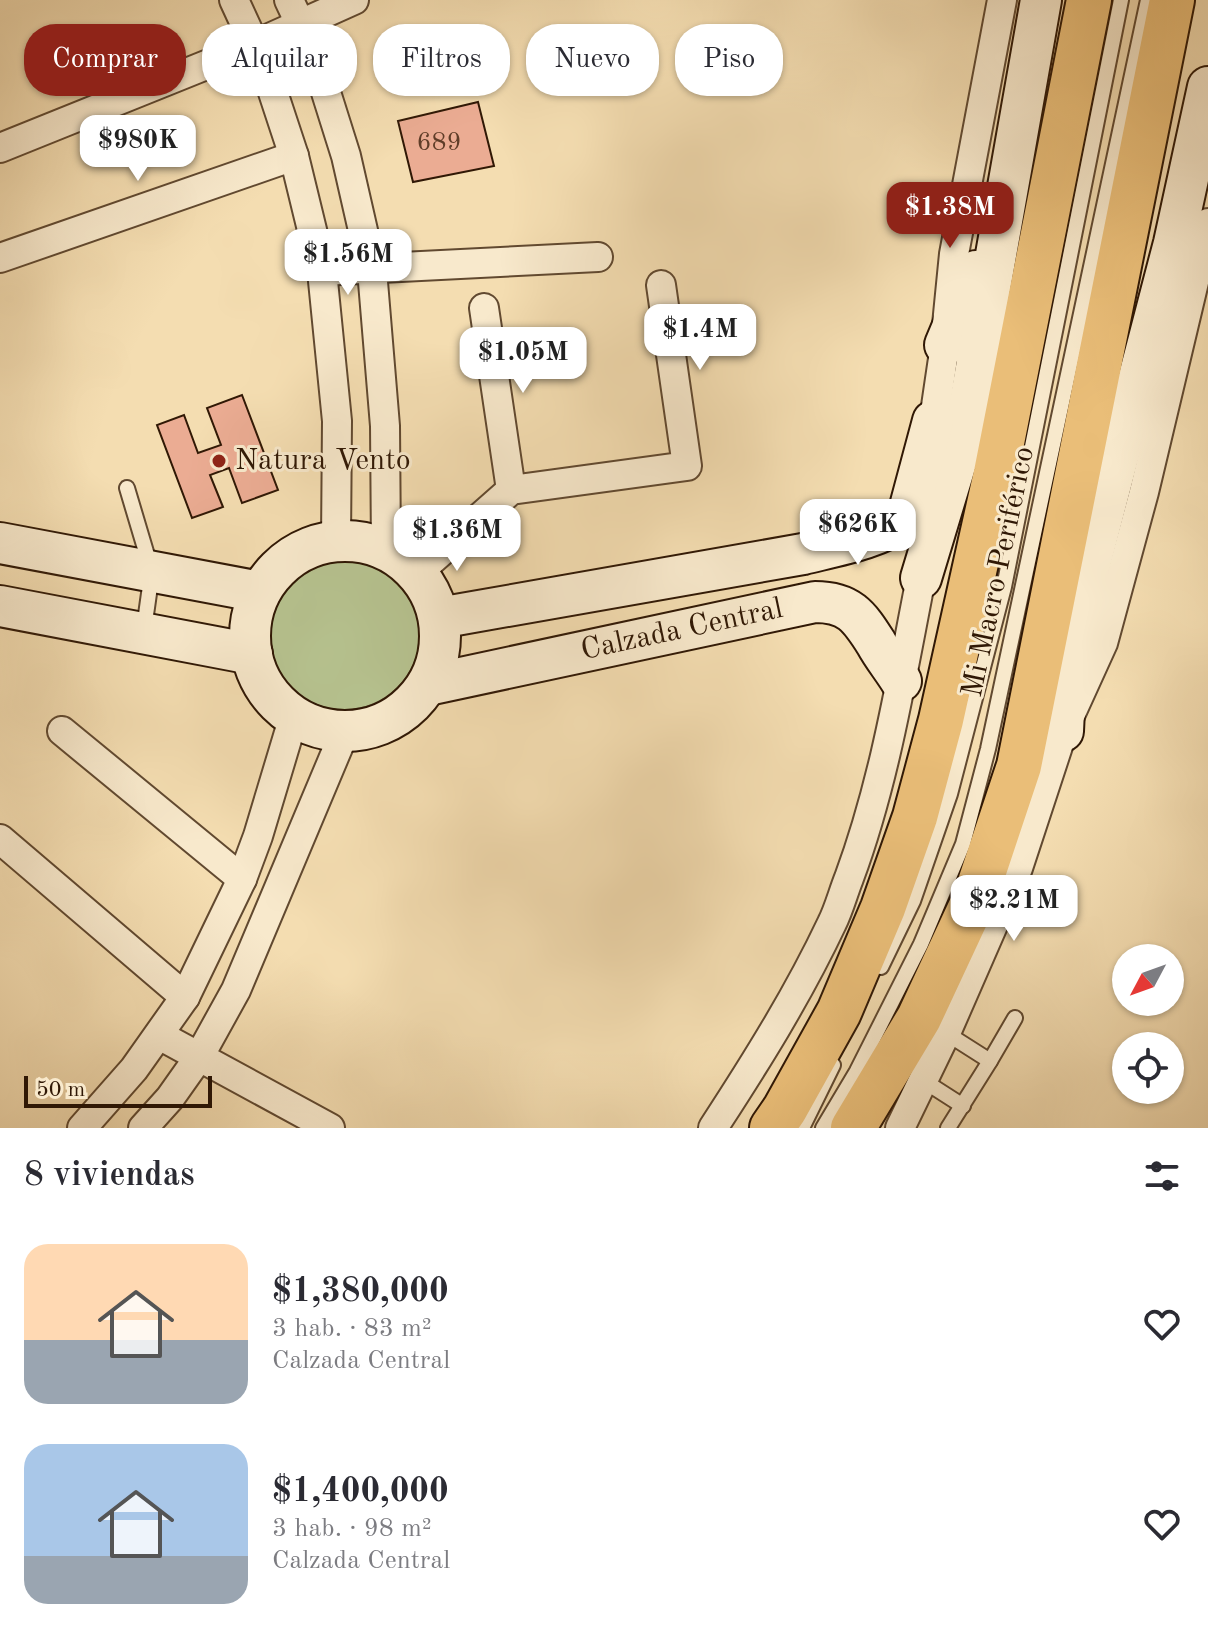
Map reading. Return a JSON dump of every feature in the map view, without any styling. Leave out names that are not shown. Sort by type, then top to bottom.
[{"type":"highway","points":[[772,1128],[839,1012],[883,908],[915,817],[941,720],[996,473],[1089,0]]},
{"type":"highway","points":[[853,1128],[919,1018],[975,898],[1019,766],[1172,0]]},
{"type":"street","points":[[234,0],[245,24]]},
{"type":"street","points":[[354,0],[295,12],[313,51],[346,156],[372,270],[385,426],[386,549]]},
{"type":"street","points":[[921,578],[933,421],[945,345],[954,254],[1002,0]]},
{"type":"street","points":[[713,1128],[780,1021],[833,922],[865,833],[887,748],[921,578],[964,436],[1041,0]]},
{"type":"street","points":[[0,148],[202,65]]},
{"type":"street","points":[[1063,731],[1066,668],[1174,243],[1208,87]]},
{"type":"street","points":[[274,96],[294,156],[322,271],[337,421],[336,540]]},
{"type":"street","points":[[0,258],[294,156]]},
{"type":"street","points":[[945,345],[973,280],[1010,177]]},
{"type":"street","points":[[904,1127],[1018,868],[1063,731],[1103,643],[1159,431],[1208,223]]},
{"type":"street","points":[[322,271],[598,257]]},
{"type":"street","points":[[417,573],[511,490],[687,466],[661,285]]},
{"type":"street","points":[[484,308],[511,490]]},
{"type":"street","name":"Calzada Central","points":[[439,618],[803,554],[890,530],[907,518],[933,421]]},
{"type":"street","points":[[336,540],[361,541],[386,549],[417,573],[431,594],[439,618],[441,641],[437,664],[428,685],[406,710],[378,726],[345,731],[319,727],[294,716],[275,700],[260,678],[252,654],[250,623],[260,592],[279,567],[305,548],[336,540]]},
{"type":"street","points":[[0,543],[260,592]]},
{"type":"street","points":[[803,554],[822,564],[827,574],[823,594],[815,602]]},
{"type":"street","name":"Calzada Central","points":[[428,685],[815,602],[840,605],[853,612],[901,681]]},
{"type":"street","points":[[0,606],[252,654]]},
{"type":"street","points":[[82,1128],[134,1069],[185,997],[242,879],[294,716]]},
{"type":"street","points":[[62,731],[242,879]]},
{"type":"street","points":[[143,1128],[170,1098],[199,1057],[236,990],[345,731]]},
{"type":"street","points":[[0,839],[185,997]]},
{"type":"street","points":[[159,1035],[330,1128]]},
{"type":"lane","points":[[872,985],[913,901],[950,794],[1004,587],[1121,0]]},
{"type":"lane","name":"Mi Macro Periférico","points":[[823,1128],[857,1071],[914,958],[963,844],[988,749],[1148,0]]},
{"type":"lane","points":[[127,488],[152,572],[143,634]]},
{"type":"lane","points":[[948,1128],[1015,1018]]},
{"type":"lane","points":[[946,1033],[990,1061]]},
{"type":"lane","points":[[802,1128],[838,1055]]},
{"type":"lane","points":[[924,1081],[963,1106]]},
{"type":"green space","points":[[344,558],[373,564],[398,580],[414,605],[420,634],[414,663],[398,688],[373,704],[344,710],[315,704],[290,688],[274,663],[268,634],[274,605],[290,580],[315,564]]},
{"type":"building","points":[[478,102],[494,166],[413,182],[398,121]]},
{"type":"building","name":"Natura Vento","points":[[242,395],[278,490],[242,503],[229,468],[210,475],[223,507],[192,518],[157,425],[184,415],[198,453],[221,445],[207,408]]},
{"type":"place","name":"Natura Vento","points":[[219,461]]}]
